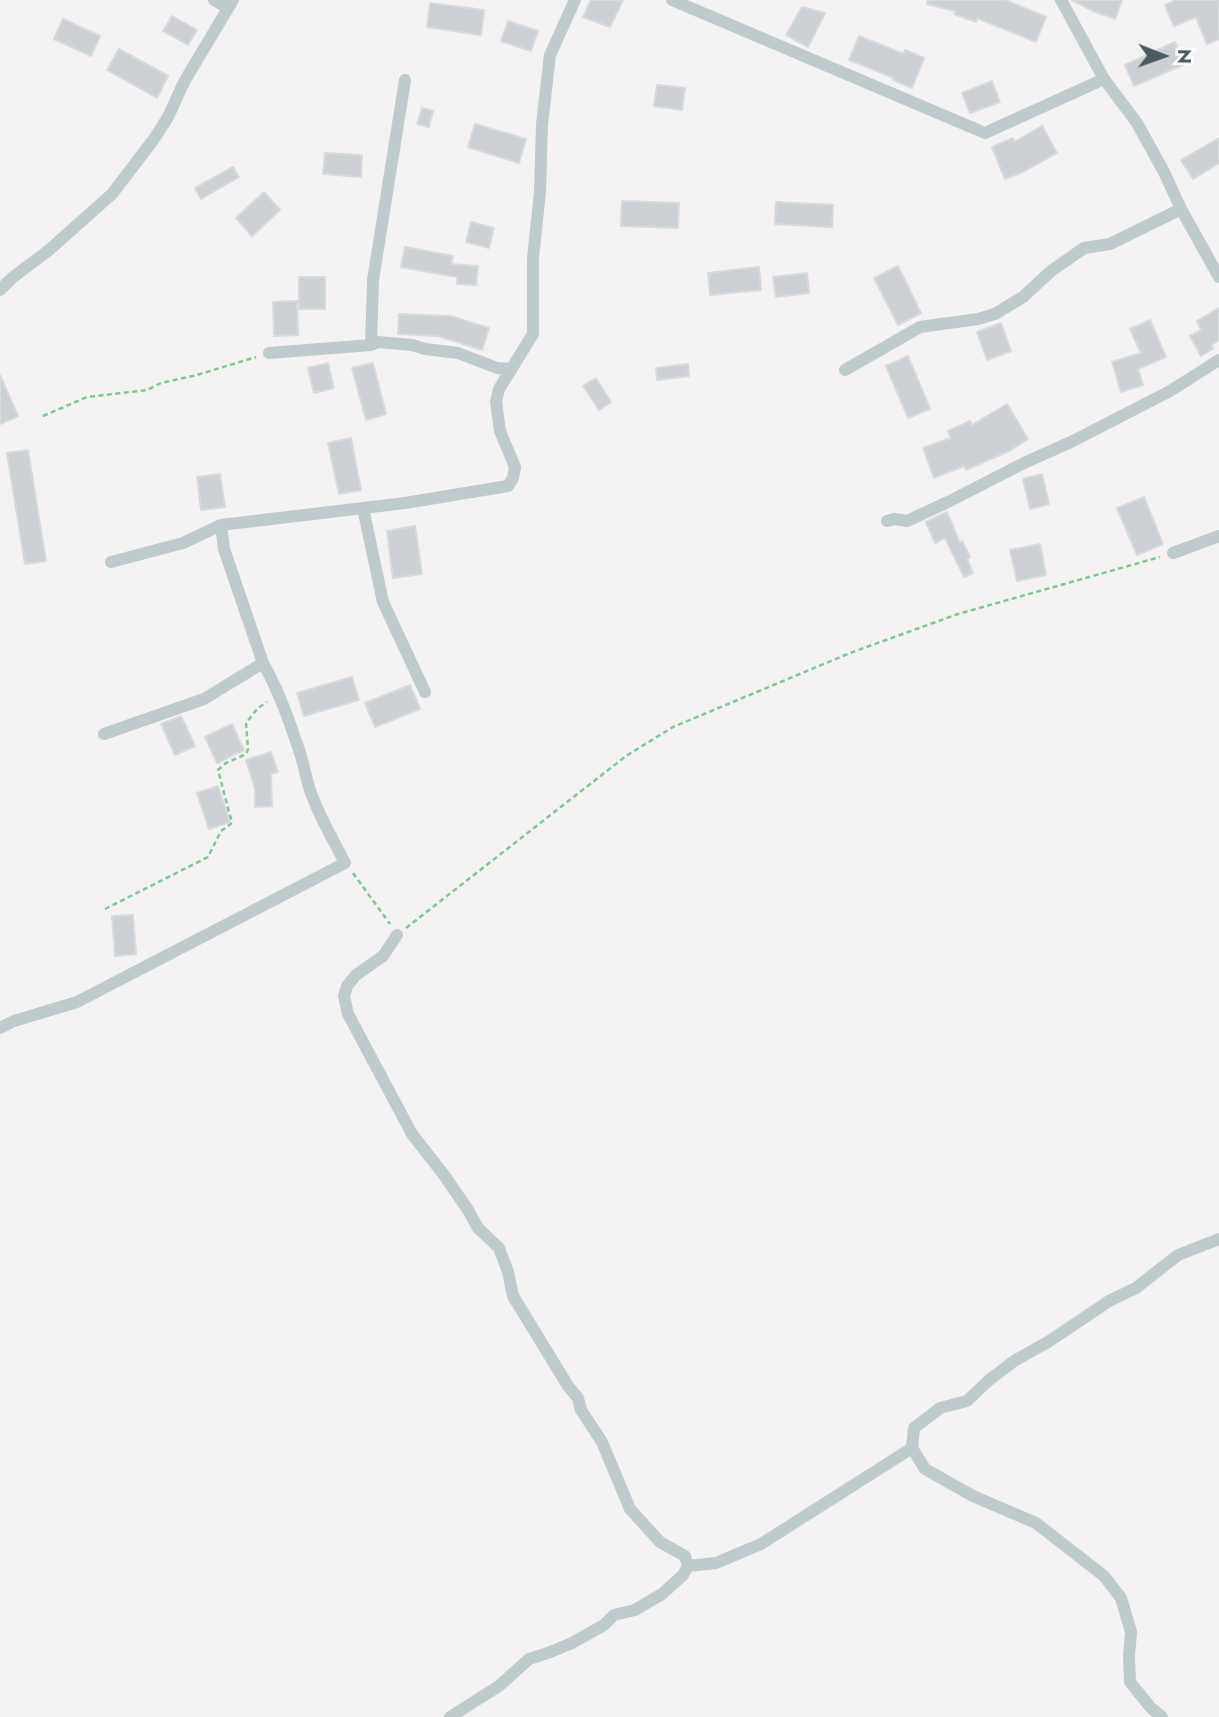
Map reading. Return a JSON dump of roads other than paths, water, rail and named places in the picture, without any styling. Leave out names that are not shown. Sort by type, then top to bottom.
[{"type":"street","points":[[0,290],[112,194],[155,139],[184,82],[231,4],[215,0]]},
{"type":"street","points":[[111,562],[183,543],[221,525],[405,503],[508,486],[513,478],[514,467],[500,431],[496,402],[499,388],[533,334],[533,258],[540,192],[541,124],[550,55],[575,0]]},
{"type":"street","points":[[672,0],[985,133],[1104,79]]},
{"type":"street","points":[[1061,0],[1104,79],[1137,123],[1219,277]]},
{"type":"street","points":[[371,345],[373,280],[405,80]]},
{"type":"street","points":[[845,370],[920,327],[995,314],[1023,297],[1051,271],[1084,248],[1110,244],[1181,209]]},
{"type":"street","points":[[269,354],[371,345],[378,342],[458,353],[497,368],[511,369]]},
{"type":"street","points":[[887,521],[907,521],[932,510],[1170,391],[1219,360]]},
{"type":"street","points":[[363,508],[383,602],[425,692]]},
{"type":"street","points":[[0,1028],[14,1021],[77,1002],[345,863],[316,806],[273,680],[263,663],[224,549],[221,525]]},
{"type":"street","points":[[1173,553],[1219,536]]},
{"type":"street","points":[[104,734],[204,699],[263,663]]},
{"type":"street","points":[[397,935],[383,956],[356,975],[347,986],[344,996],[348,1014],[412,1134],[444,1175],[478,1228],[499,1248],[513,1296],[578,1398],[581,1410],[602,1442],[630,1509],[660,1542],[685,1556],[688,1566],[683,1575],[662,1594],[635,1610],[614,1615],[604,1625],[572,1643],[529,1659],[499,1686],[450,1717]]},
{"type":"street","points":[[1162,1717],[1130,1682],[1131,1632],[1121,1598],[1104,1576],[1036,1523],[973,1496],[925,1469],[912,1448],[914,1428],[940,1408],[967,1401],[1014,1361],[1109,1301],[1136,1288],[1178,1255],[1219,1239]]},
{"type":"street","points":[[688,1566],[716,1563],[761,1544],[912,1448]]}]
